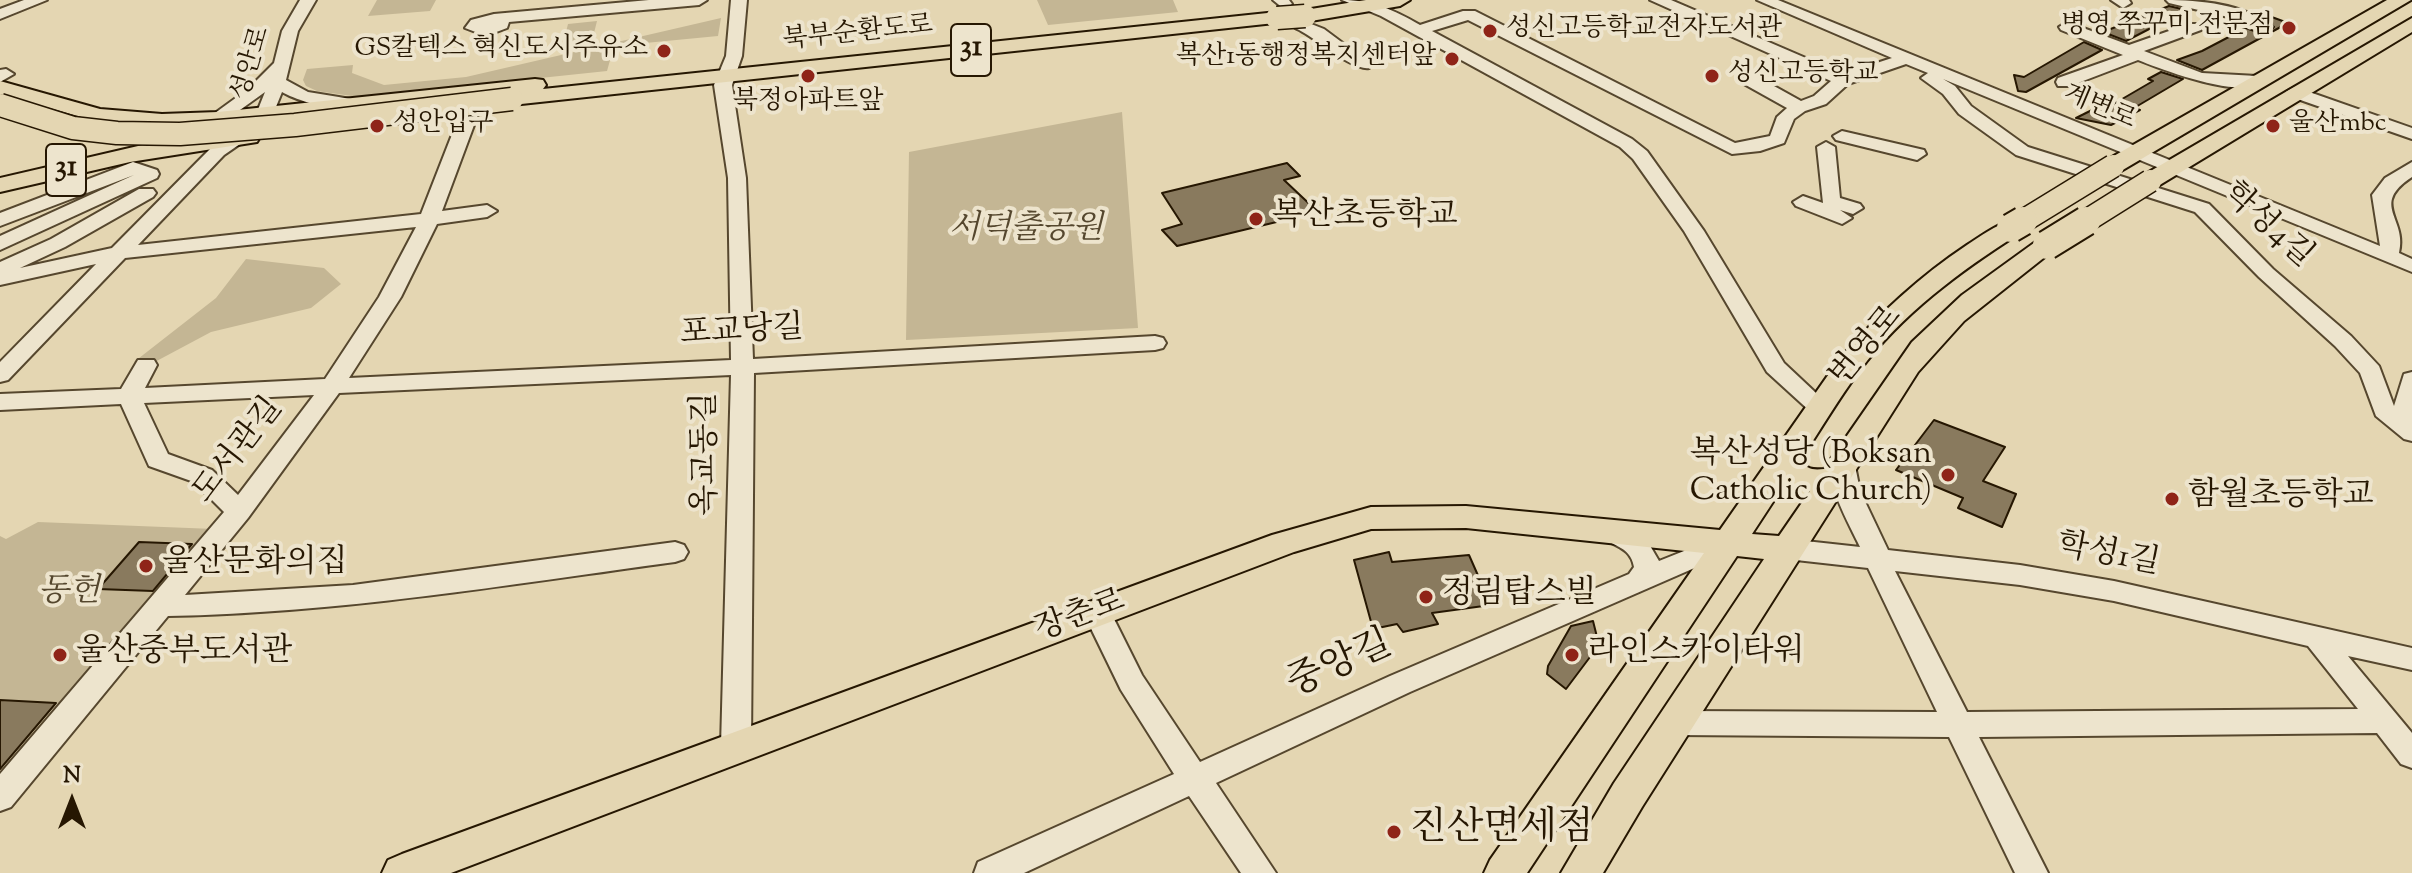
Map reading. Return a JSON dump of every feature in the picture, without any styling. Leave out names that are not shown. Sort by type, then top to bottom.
[{"type":"main road","name":"북부순환도로","points":[[4,91],[53,122],[95,131],[180,134],[295,125],[513,96],[1359,2],[1400,0]]},
{"type":"main road","name":"번영로","points":[[1504,873],[1850,364],[1906,302],[1934,278],[2011,228],[2257,81],[2401,0]]},
{"type":"main road","name":"번영로","points":[[1581,873],[1839,469],[1907,367],[1947,322],[1973,297],[2047,245],[2295,92],[2408,30]]},
{"type":"main road","points":[[131,155],[222,135],[276,119],[361,104],[664,79]]},
{"type":"main road","points":[[276,119],[471,109],[664,79]]},
{"type":"main road","points":[[4,91],[99,115],[222,135]]},
{"type":"main road","points":[[4,91],[42,126],[87,136],[182,139],[222,135]]},
{"type":"main road","points":[[131,155],[222,135]]},
{"type":"main road","points":[[62,178],[96,150],[97,142],[87,136]]},
{"type":"main road","name":"31","points":[[0,185],[62,178],[131,155]]},
{"type":"main road","points":[[1786,458],[1790,469],[1801,478],[1819,481],[1839,469]]},
{"type":"main road","name":"장춘로","points":[[402,873],[1284,543],[1371,518],[1466,517],[1787,549]]},
{"type":"street","points":[[0,14],[39,0]]},
{"type":"street","name":"성안로","points":[[276,119],[272,82],[283,62],[290,31],[308,0]]},
{"type":"street","points":[[497,23],[532,16],[699,0]]},
{"type":"street","name":"옥교동길","points":[[736,746],[741,552],[741,367],[737,178],[723,85],[734,56],[739,0]]},
{"type":"street","points":[[1658,0],[1842,80]]},
{"type":"street","name":"계변로","points":[[1765,0],[2412,266]]},
{"type":"street","points":[[2174,0],[2263,27]]},
{"type":"street","points":[[1359,2],[1419,30],[1574,114],[1626,143],[1640,155],[1694,231],[1775,367],[1820,408]]},
{"type":"street","points":[[2218,11],[2237,2]]},
{"type":"street","points":[[1770,19],[1788,11]]},
{"type":"street","points":[[1289,12],[1363,64]]},
{"type":"street","points":[[1419,30],[1469,14],[1732,149],[1760,146],[1778,139],[1786,117],[1799,107],[1820,100],[1842,80],[1908,58]]},
{"type":"street","points":[[2067,27],[2200,78],[2216,90],[2220,103]]},
{"type":"street","points":[[2064,82],[2195,27]]},
{"type":"street","name":"학성4길","points":[[1908,58],[1926,76],[1949,90],[1965,110],[2022,151],[2202,208],[2371,371],[2384,411],[2407,429]]},
{"type":"street","points":[[2200,78],[2257,81]]},
{"type":"street","points":[[1750,80],[1799,107]]},
{"type":"street","points":[[272,82],[312,100],[361,104]]},
{"type":"street","points":[[136,120],[200,112],[272,82]]},
{"type":"street","points":[[0,375],[186,184],[222,135],[272,82]]},
{"type":"street","points":[[2295,92],[2412,134]]},
{"type":"street","name":"도서관길","points":[[0,797],[239,512],[333,385],[392,295],[445,182],[471,109]]},
{"type":"street","points":[[157,149],[182,139]]},
{"type":"street","points":[[1803,202],[1847,213],[1831,201],[1834,142],[1917,154]]},
{"type":"street","points":[[0,220],[133,168],[150,174],[0,244]]},
{"type":"street","points":[[2388,256],[2392,243],[2381,203],[2382,194],[2386,187],[2412,168]]},
{"type":"street","points":[[0,202],[62,178]]},
{"type":"street","points":[[0,270],[58,243],[158,186],[186,184]]},
{"type":"street","points":[[0,279],[118,253],[487,211]]},
{"type":"street","name":"포교당길","points":[[0,402],[741,367],[1155,343]]},
{"type":"street","points":[[146,365],[129,395],[158,460],[203,476],[239,512]]},
{"type":"street","points":[[2407,429],[2412,379]]},
{"type":"street","points":[[1839,469],[1847,494],[1880,560],[1883,574],[2032,873]]},
{"type":"street","points":[[1605,529],[1631,539],[1644,552],[1647,568],[1639,580]]},
{"type":"street","name":"중앙길","points":[[990,873],[1193,779],[1729,542]]},
{"type":"street","name":"학성1길","points":[[1787,549],[2020,575],[2114,591],[2412,659]]},
{"type":"street","points":[[159,606],[207,606],[361,592],[675,552]]},
{"type":"street","points":[[1097,612],[1131,682],[1193,779],[1260,873]]},
{"type":"street","points":[[2317,637],[2412,755]]},
{"type":"street","points":[[1675,723],[2385,721]]},
{"type":"green space","points":[[377,0],[436,0],[430,11],[368,16]]},
{"type":"green space","points":[[1037,0],[1173,0],[1178,12],[1048,25]]},
{"type":"green space","points":[[721,18],[718,36],[614,46],[607,71],[359,97],[317,91],[306,86],[303,80],[307,69],[353,65],[352,73],[384,85],[466,77]]},
{"type":"green space","points":[[597,21],[592,41],[563,44],[568,24]]},
{"type":"green space","name":"서덕출공원","points":[[1122,112],[1138,328],[906,340],[909,152]]},
{"type":"green space","points":[[246,259],[324,268],[341,284],[311,308],[211,332],[151,364],[134,362],[216,298]]},
{"type":"green space","name":"동헌","points":[[38,522],[214,529],[66,704],[0,700],[0,536],[6,539]]},
{"type":"building","points":[[2169,6],[2186,10],[2126,41],[2103,32]]},
{"type":"building","points":[[2269,16],[2288,23],[2202,70],[2177,60],[2246,28],[2265,35],[2274,27],[2265,18]]},
{"type":"building","points":[[2084,42],[2102,50],[2026,92],[2018,91],[2014,75],[2024,77]]},
{"type":"building","points":[[2161,72],[2183,79],[2134,108],[2140,110],[2111,125],[2076,118],[2100,106],[2105,108],[2117,102],[2153,81],[2148,79]]},
{"type":"building","name":"복산초등학교","points":[[1287,163],[1300,176],[1284,180],[1318,212],[1177,246],[1162,230],[1182,224],[1162,193]]},
{"type":"building","name":"복산성당 (Boksan Catholic Church)","points":[[1934,420],[2005,447],[1983,481],[2016,494],[2002,527],[1958,508],[1963,498],[1896,470]]},
{"type":"building","name":"울산문화의집","points":[[139,542],[192,544],[153,591],[98,589]]},
{"type":"building","name":"정림탑스빌","points":[[1389,552],[1392,562],[1469,555],[1491,605],[1432,613],[1438,624],[1403,632],[1397,624],[1373,629],[1354,560]]},
{"type":"building","name":"라인스카이타워","points":[[1593,621],[1599,645],[1566,689],[1547,674],[1548,666],[1571,626]]},
{"type":"building","points":[[0,700],[56,703],[0,769]]},
{"type":"place","name":"병영 쭈꾸미 전문점","points":[[2289,28]]},
{"type":"place","name":"성신고등학교전자도서관","points":[[1490,31]]},
{"type":"place","name":"GS칼텍스 혁신도시주유소","points":[[664,51]]},
{"type":"place","name":"복산1동행정복지센터앞","points":[[1452,59]]},
{"type":"place","name":"북정아파트앞","points":[[808,76]]},
{"type":"place","name":"성신고등학교","points":[[1712,76]]},
{"type":"place","name":"성안입구","points":[[377,126]]},
{"type":"place","name":"울산mbc","points":[[2273,126]]},
{"type":"place","name":"복산초등학교","points":[[1256,219]]},
{"type":"place","name":"복산성당 (Boksan Catholic Church)","points":[[1948,475]]},
{"type":"place","name":"함월초등학교","points":[[2172,499]]},
{"type":"place","name":"울산문화의집","points":[[146,566]]},
{"type":"place","name":"정림탑스빌","points":[[1426,597]]},
{"type":"place","name":"울산중부도서관","points":[[60,655]]},
{"type":"place","name":"라인스카이타워","points":[[1572,655]]},
{"type":"place","name":"진산면세점","points":[[1394,832]]}]
